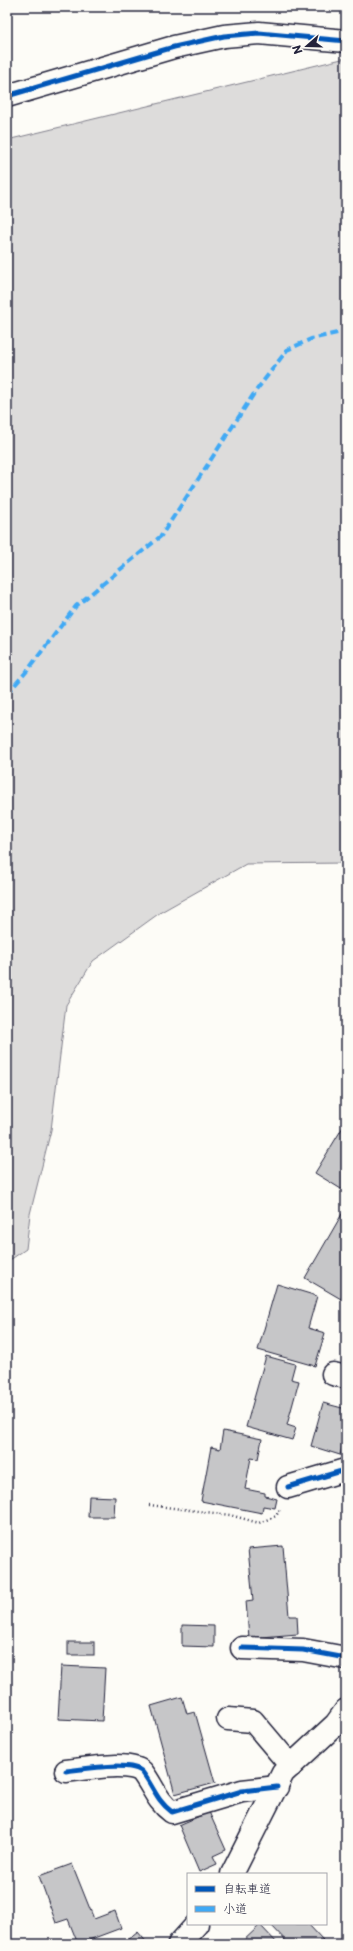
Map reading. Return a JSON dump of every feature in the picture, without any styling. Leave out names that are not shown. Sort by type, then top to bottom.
[{"type":"street","points":[[7,96],[174,47],[224,36],[259,32],[346,41]]},
{"type":"street","points":[[288,1487],[346,1473]]},
{"type":"street","points":[[242,1648],[303,1650],[346,1658]]},
{"type":"street","points":[[233,1873],[283,1773],[336,1724],[346,1710]]},
{"type":"street","points":[[228,1719],[253,1721],[291,1766]]},
{"type":"street","points":[[66,1771],[94,1767],[136,1767],[143,1772],[162,1804],[172,1812],[242,1791],[276,1787]]},
{"type":"street","points":[[179,1944],[196,1925]]},
{"type":"path","points":[[149,1505],[230,1515],[259,1523],[276,1516],[287,1500],[288,1487]]},
{"type":"shaded area","points":[[346,58],[346,863],[246,864],[161,912],[93,961],[66,1005],[51,1130],[30,1214],[26,1249],[7,1262],[7,140]]},
{"type":"building","points":[[346,1122],[346,1192],[315,1173]]},
{"type":"building","points":[[346,1207],[346,1296],[344,1294],[341,1299],[305,1278]]},
{"type":"building","points":[[277,1284],[317,1296],[308,1328],[325,1333],[315,1366],[258,1350]]},
{"type":"building","points":[[266,1356],[295,1364],[291,1379],[299,1381],[287,1425],[296,1428],[292,1440],[246,1427]]},
{"type":"building","points":[[323,1403],[346,1409],[346,1434],[340,1455],[311,1446]]},
{"type":"building","points":[[223,1431],[262,1439],[258,1459],[251,1458],[245,1489],[265,1493],[265,1496],[277,1499],[275,1508],[263,1506],[262,1513],[201,1501],[211,1447],[220,1449]]},
{"type":"building","points":[[89,1496],[115,1497],[114,1517],[88,1517]]},
{"type":"building","points":[[283,1546],[289,1616],[297,1616],[298,1634],[249,1638],[246,1601],[253,1600],[248,1549]]},
{"type":"building","points":[[182,1625],[214,1626],[214,1647],[182,1646]]},
{"type":"building","points":[[68,1642],[94,1642],[94,1655],[68,1655]]},
{"type":"building","points":[[61,1666],[105,1668],[102,1721],[58,1719]]},
{"type":"building","points":[[182,1697],[187,1714],[195,1712],[215,1783],[175,1794],[151,1706]]},
{"type":"building","points":[[209,1812],[226,1850],[213,1856],[217,1864],[199,1872],[179,1825]]},
{"type":"building","points":[[72,1864],[94,1919],[115,1911],[121,1928],[78,1944],[68,1919],[56,1923],[39,1876]]},
{"type":"building","points":[[260,1925],[278,1944],[240,1944]]},
{"type":"building","points":[[271,1925],[309,1925],[323,1940],[319,1944],[289,1944]]},
{"type":"building","points":[[138,1932],[148,1944],[123,1944]]},
{"type":"marked path","points":[[7,694],[27,671],[76,606],[161,536],[255,392],[287,350],[311,339],[346,331]]},
{"type":"cycle path","points":[[7,96],[174,47],[224,36],[259,33],[346,41]]},
{"type":"cycle path","points":[[288,1487],[345,1470]]},
{"type":"cycle path","points":[[242,1648],[303,1650],[346,1658]]},
{"type":"cycle path","points":[[66,1771],[107,1766],[138,1769],[143,1773],[163,1803],[172,1812],[242,1791],[277,1787]]}]
